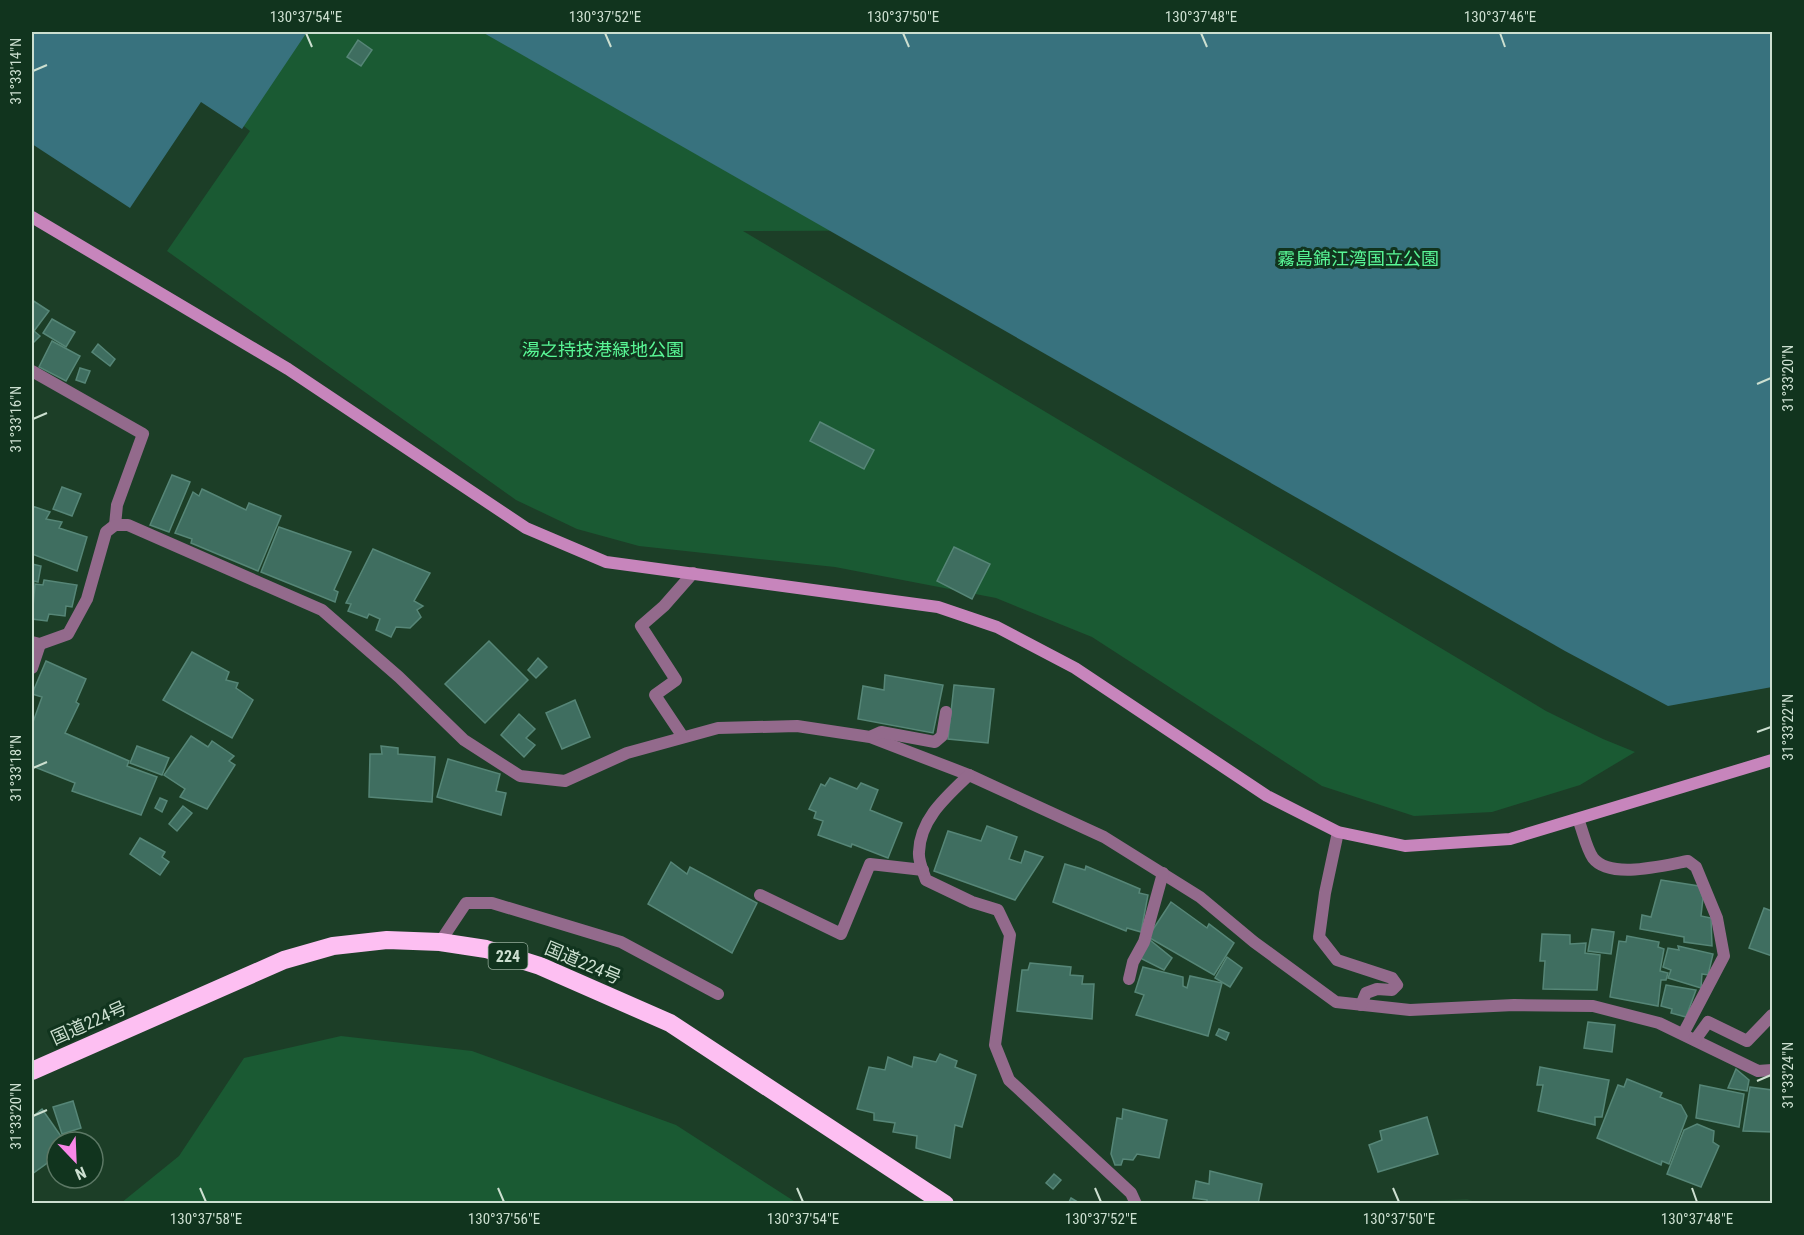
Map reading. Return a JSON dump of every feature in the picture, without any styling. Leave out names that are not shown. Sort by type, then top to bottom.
[{"type":"highway","name":"国道224号","points":[[32,1071],[284,960],[333,946],[387,940],[440,942],[486,949],[540,966],[670,1023],[945,1203]]},
{"type":"street","points":[[32,217],[288,369],[526,528],[606,562],[938,607],[997,627],[1075,668],[1268,796],[1338,832],[1405,846],[1510,839],[1773,760]]},
{"type":"street","points":[[32,371],[143,434],[117,505],[115,525]]},
{"type":"street","points":[[32,668],[36,643],[68,634],[87,599],[106,532],[115,525],[128,525],[322,610],[399,677],[464,740],[520,777],[565,781],[627,753],[718,728],[797,726],[870,737],[969,776],[1104,837],[1200,897],[1254,942],[1336,1002],[1410,1010],[1514,1005],[1593,1006],[1659,1023],[1758,1071],[1773,1070]]},
{"type":"street","points":[[683,738],[655,695],[676,680],[641,626],[664,606],[693,573]]},
{"type":"street","points":[[870,737],[880,732],[935,742],[942,736],[946,712]]},
{"type":"street","points":[[969,776],[944,799],[923,827],[918,854],[926,880],[972,902],[998,910],[1010,935],[995,1045],[1009,1080],[1131,1193],[1136,1203]]},
{"type":"street","points":[[1578,819],[1594,859],[1607,867],[1636,870],[1688,861],[1696,867],[1717,918],[1724,956],[1683,1034]]},
{"type":"street","points":[[1338,832],[1325,893],[1319,937],[1337,960],[1392,978],[1397,986],[1392,990],[1366,993],[1361,1005]]},
{"type":"street","points":[[760,895],[841,934],[870,864],[923,870]]},
{"type":"street","points":[[1129,979],[1133,962],[1144,942],[1163,873]]},
{"type":"street","points":[[440,942],[466,903],[492,903],[621,942],[718,994]]},
{"type":"street","points":[[1695,1040],[1708,1022],[1747,1041],[1773,1015]]},
{"type":"shaded area","points":[[1467,1199],[1478,1203],[1410,1203],[1411,1202]]},
{"type":"green space","name":"湯之持技港緑地公園","points":[[126,32],[1772,32],[957,230],[743,231],[1546,711],[1635,752],[1580,785],[1492,812],[1414,816],[1322,786],[1092,637],[996,598],[835,567],[639,546],[577,529],[516,500],[167,251],[250,131]]},
{"type":"green space","points":[[341,1036],[472,1051],[676,1125],[797,1203],[121,1203],[179,1156],[244,1058]]},
{"type":"water","points":[[32,32],[307,32],[242,129],[201,102],[130,208],[32,144]]},
{"type":"water","name":"霧島錦江湾国立公園","points":[[482,32],[1772,32],[1772,687],[1668,706],[1565,651]]},
{"type":"building","points":[[358,40],[372,50],[361,66],[347,57]]},
{"type":"building","points":[[32,300],[49,311],[34,331],[40,336],[32,344]]},
{"type":"building","points":[[52,319],[75,332],[66,347],[43,333]]},
{"type":"building","points":[[52,341],[80,356],[66,381],[39,367]]},
{"type":"building","points":[[98,344],[115,359],[110,366],[92,352]]},
{"type":"building","points":[[80,368],[90,371],[85,383],[76,380]]},
{"type":"building","points":[[820,422],[874,450],[864,469],[810,441]]},
{"type":"building","points":[[172,475],[190,482],[169,532],[150,525]]},
{"type":"building","points":[[62,487],[81,494],[72,516],[53,509]]},
{"type":"building","points":[[202,489],[246,510],[249,503],[281,516],[258,571],[191,543],[192,539],[175,533],[193,492],[199,496]]},
{"type":"building","points":[[32,506],[50,512],[46,519],[62,522],[59,528],[87,537],[77,571],[32,554]]},
{"type":"building","points":[[279,527],[351,552],[334,590],[338,592],[335,602],[261,572]]},
{"type":"building","points":[[954,547],[990,564],[972,599],[937,581]]},
{"type":"building","points":[[373,549],[430,573],[414,601],[423,606],[417,610],[421,617],[410,628],[396,627],[391,637],[376,630],[380,619],[369,614],[367,618],[348,611],[351,604],[346,603]]},
{"type":"building","points":[[32,564],[41,566],[38,582],[34,581],[32,605]]},
{"type":"building","points":[[44,580],[77,585],[72,607],[66,606],[65,616],[49,614],[47,621],[32,619],[35,584],[43,585]]},
{"type":"building","points":[[489,641],[528,680],[485,723],[445,684]]},
{"type":"building","points":[[192,652],[229,672],[226,680],[238,683],[236,688],[253,700],[232,738],[163,700]]},
{"type":"building","points":[[538,658],[547,667],[536,678],[528,670]]},
{"type":"building","points":[[46,661],[86,679],[76,702],[79,704],[65,733],[129,761],[127,766],[157,777],[141,815],[72,791],[75,783],[32,766],[32,725],[42,697],[32,694]]},
{"type":"building","points":[[885,675],[943,685],[933,733],[858,719],[863,686],[884,690]]},
{"type":"building","points":[[954,685],[994,689],[988,743],[948,739]]},
{"type":"building","points":[[575,700],[590,737],[562,749],[546,713]]},
{"type":"building","points":[[519,714],[535,729],[526,738],[535,745],[524,757],[501,735]]},
{"type":"building","points":[[191,736],[208,747],[212,741],[234,756],[229,761],[235,765],[207,809],[180,797],[185,789],[164,775]]},
{"type":"building","points":[[137,746],[169,758],[162,775],[130,763]]},
{"type":"building","points":[[381,746],[398,748],[398,754],[435,757],[432,802],[369,797],[370,754],[382,754]]},
{"type":"building","points":[[448,759],[500,774],[496,791],[506,793],[501,815],[437,797]]},
{"type":"building","points":[[830,778],[857,789],[861,783],[878,790],[870,810],[902,823],[888,858],[852,844],[851,847],[818,835],[823,821],[814,818],[816,812],[809,809],[821,784],[825,786]]},
{"type":"building","points":[[160,798],[167,801],[162,812],[155,808]]},
{"type":"building","points":[[183,806],[192,813],[177,831],[169,824]]},
{"type":"building","points":[[987,826],[1017,837],[1009,859],[1021,863],[1025,851],[1043,857],[1015,900],[934,871],[948,831],[981,841]]},
{"type":"building","points":[[140,838],[165,852],[162,857],[169,862],[160,875],[130,854]]},
{"type":"building","points":[[671,862],[687,874],[690,867],[757,903],[732,953],[648,904]]},
{"type":"building","points":[[1065,864],[1085,870],[1086,866],[1140,889],[1139,893],[1148,895],[1141,932],[1127,928],[1126,931],[1053,902]]},
{"type":"building","points":[[1661,880],[1699,886],[1703,898],[1701,916],[1711,918],[1712,946],[1684,942],[1684,937],[1640,929],[1642,915],[1651,917]]},
{"type":"building","points":[[1171,902],[1207,928],[1209,924],[1234,943],[1214,975],[1148,937]]},
{"type":"building","points":[[1764,908],[1772,911],[1772,956],[1749,948]]},
{"type":"building","points":[[1592,929],[1614,932],[1611,954],[1588,951]]},
{"type":"building","points":[[1542,934],[1570,935],[1570,944],[1586,943],[1585,953],[1600,955],[1597,990],[1543,989],[1545,961],[1540,961]]},
{"type":"building","points":[[1627,936],[1659,942],[1658,947],[1664,949],[1660,971],[1668,973],[1666,980],[1661,980],[1658,1006],[1610,997],[1619,941],[1626,942]]},
{"type":"building","points":[[1150,940],[1172,958],[1164,970],[1140,958]]},
{"type":"building","points":[[1678,946],[1713,954],[1708,975],[1702,974],[1701,988],[1668,978],[1671,970],[1663,967],[1668,948],[1679,950]]},
{"type":"building","points":[[1227,957],[1242,968],[1230,987],[1215,978]]},
{"type":"building","points":[[1030,963],[1071,967],[1070,975],[1083,976],[1082,984],[1094,984],[1092,1019],[1017,1011],[1022,970],[1028,970]]},
{"type":"building","points":[[1143,967],[1183,977],[1183,986],[1187,988],[1190,976],[1222,983],[1208,1036],[1136,1015],[1144,995],[1135,992]]},
{"type":"building","points":[[1666,985],[1696,990],[1686,1017],[1671,1013],[1672,1009],[1661,1006]]},
{"type":"building","points":[[1588,1022],[1615,1025],[1612,1052],[1584,1048]]},
{"type":"building","points":[[1219,1029],[1229,1033],[1226,1040],[1216,1035]]},
{"type":"building","points":[[940,1054],[957,1061],[955,1067],[976,1075],[962,1127],[955,1125],[950,1158],[916,1148],[917,1136],[893,1132],[895,1123],[874,1120],[874,1113],[857,1109],[869,1067],[885,1070],[888,1057],[912,1067],[914,1057],[936,1062]]},
{"type":"building","points":[[1540,1067],[1609,1080],[1602,1117],[1595,1117],[1595,1125],[1538,1111],[1543,1085],[1537,1085]]},
{"type":"building","points":[[1736,1069],[1749,1080],[1747,1091],[1728,1088]]},
{"type":"building","points":[[1627,1079],[1662,1093],[1660,1097],[1681,1105],[1687,1116],[1669,1164],[1662,1161],[1661,1165],[1597,1138],[1618,1085],[1624,1087]]},
{"type":"building","points":[[1700,1085],[1744,1094],[1739,1127],[1696,1118]]},
{"type":"building","points":[[1750,1087],[1772,1090],[1772,1132],[1743,1131]]},
{"type":"building","points":[[73,1101],[81,1128],[61,1130],[53,1107]]},
{"type":"building","points":[[42,1109],[57,1130],[45,1130],[45,1165],[32,1174],[32,1117]]},
{"type":"building","points":[[1123,1109],[1167,1120],[1159,1158],[1137,1154],[1133,1160],[1123,1159],[1121,1165],[1115,1165],[1111,1154],[1117,1118],[1122,1119]]},
{"type":"building","points":[[1427,1117],[1438,1154],[1378,1172],[1369,1145],[1382,1140],[1380,1131]]},
{"type":"building","points":[[1697,1124],[1714,1131],[1713,1142],[1719,1146],[1701,1187],[1667,1174],[1684,1130]]},
{"type":"building","points":[[1210,1171],[1262,1184],[1258,1204],[1207,1204],[1207,1200],[1193,1198],[1196,1181],[1209,1184]]},
{"type":"building","points":[[1054,1174],[1061,1180],[1053,1189],[1046,1183]]},
{"type":"building","points":[[1071,1198],[1081,1204],[1068,1204]]}]
